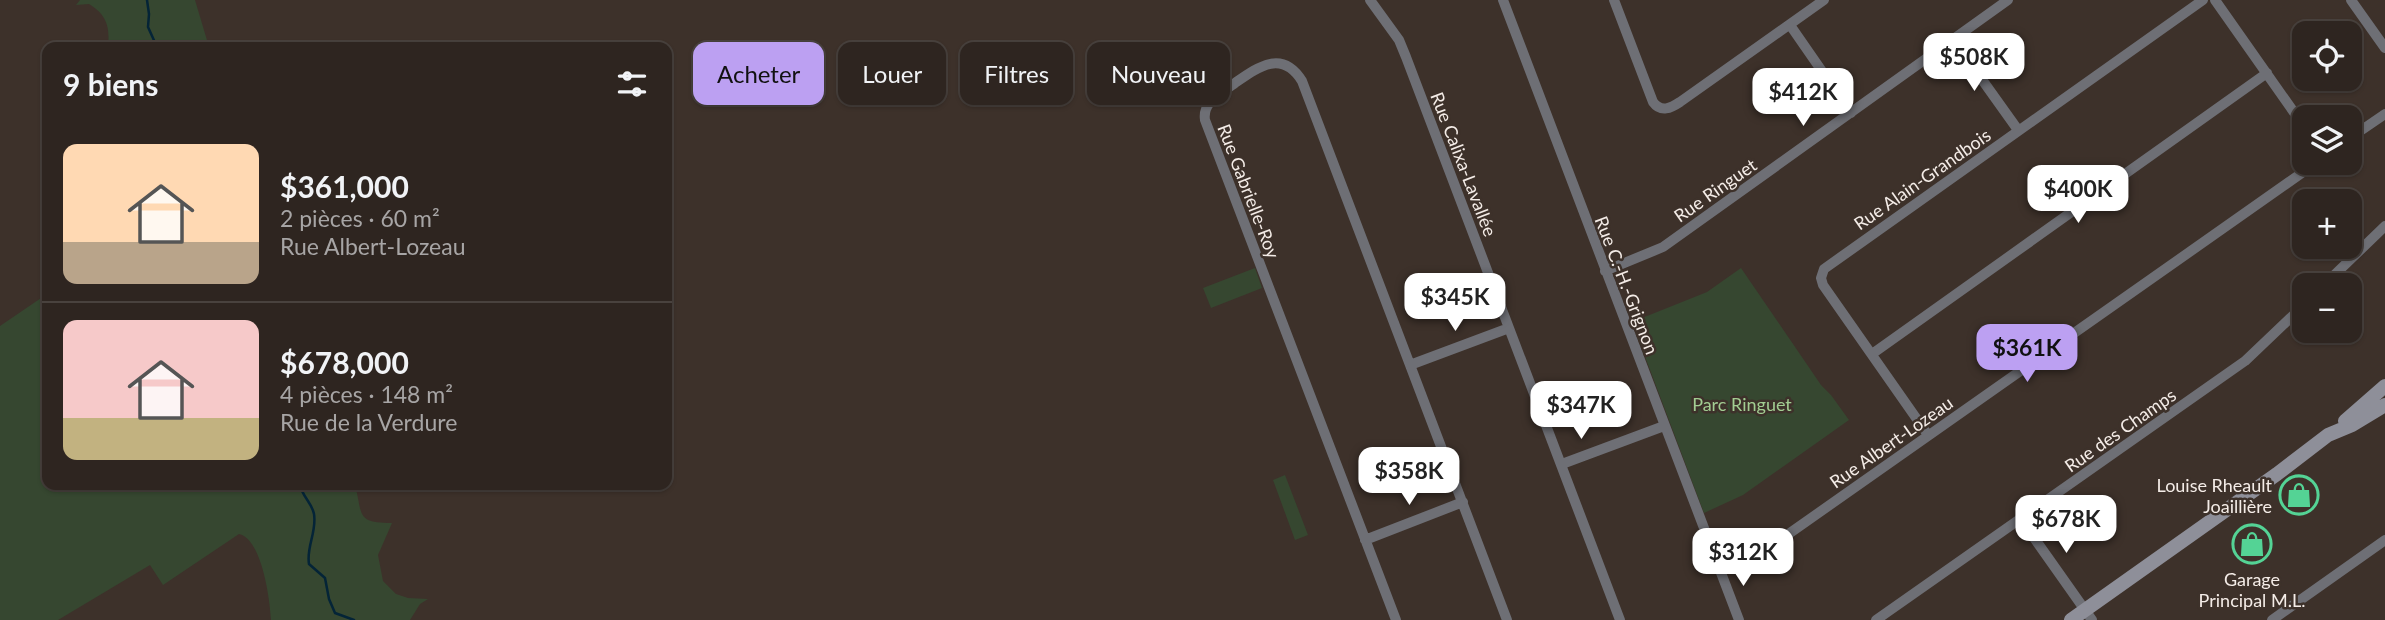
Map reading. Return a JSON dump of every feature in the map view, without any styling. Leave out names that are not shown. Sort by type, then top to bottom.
[{"type":"main road","points":[[2071,620],[2089,615],[2328,435],[2385,386]]},
{"type":"main road","points":[[2328,435],[2352,425],[2385,405]]},
{"type":"street","name":"Rue Calixa-Lavallée","points":[[1370,0],[1403,49],[1619,620]]},
{"type":"street","name":"Rue C.-H.-Grignon","points":[[1503,0],[1739,620]]},
{"type":"street","points":[[1614,0],[1650,95],[1656,106],[1664,109],[1680,102],[1824,0]]},
{"type":"street","name":"Rue Ringuet","points":[[1605,271],[1662,247],[2008,0]]},
{"type":"street","name":"Rue Alain-Grandbois","points":[[1928,435],[1823,285],[1821,278],[1824,269],[2203,0]]},
{"type":"street","points":[[2215,0],[2292,110]]},
{"type":"street","points":[[2351,0],[2385,48]]},
{"type":"street","points":[[1790,25],[1850,113]]},
{"type":"street","points":[[1953,40],[2018,130]]},
{"type":"street","name":"Rue Gabrielle-Roy","points":[[1395,620],[1204,117],[1206,106],[1212,100],[1260,66],[1283,65],[1302,81],[1507,620]]},
{"type":"street","points":[[1872,354],[2267,74]]},
{"type":"street","points":[[2362,130],[2385,114]]},
{"type":"street","name":"Rue Albert-Lozeau","points":[[1718,568],[1770,547],[2298,175]]},
{"type":"street","points":[[2336,273],[2385,226]]},
{"type":"street","name":"Rue des Champs","points":[[1876,620],[2248,358],[2292,316]]},
{"type":"street","points":[[1410,365],[1509,328]]},
{"type":"street","points":[[1562,464],[1664,426]]},
{"type":"street","points":[[1365,540],[1463,502]]},
{"type":"street","points":[[2020,519],[2089,615]]},
{"type":"street","points":[[2272,620],[2385,540]]},
{"type":"green space","points":[[80,0],[195,0],[208,42],[108,42],[108,28],[103,17],[89,4],[76,5]]},
{"type":"green space","points":[[1255,268],[1262,288],[1211,308],[1203,288]]},
{"type":"green space","name":"Parc Ringuet","points":[[1741,268],[1821,385],[1849,420],[1743,495],[1704,513],[1632,322],[1707,292]]},
{"type":"green space","points":[[42,297],[42,490],[356,490],[360,510],[366,519],[392,523],[378,555],[383,581],[396,594],[428,599],[420,604],[410,620],[271,620],[259,558],[247,538],[239,534],[163,585],[150,565],[58,620],[0,620],[0,326]]},
{"type":"green space","points":[[1285,475],[1308,535],[1295,540],[1273,480]]},
{"type":"waterway","points":[[147,0],[148,27],[155,42]]},
{"type":"waterway","points":[[302,490],[314,514],[309,564],[325,578],[335,613],[354,620]]},
{"type":"place","name":"Louise Rheault Joaillière","points":[[2299,495]]},
{"type":"place","name":"Garage Principal M.L.","points":[[2252,544]]}]
